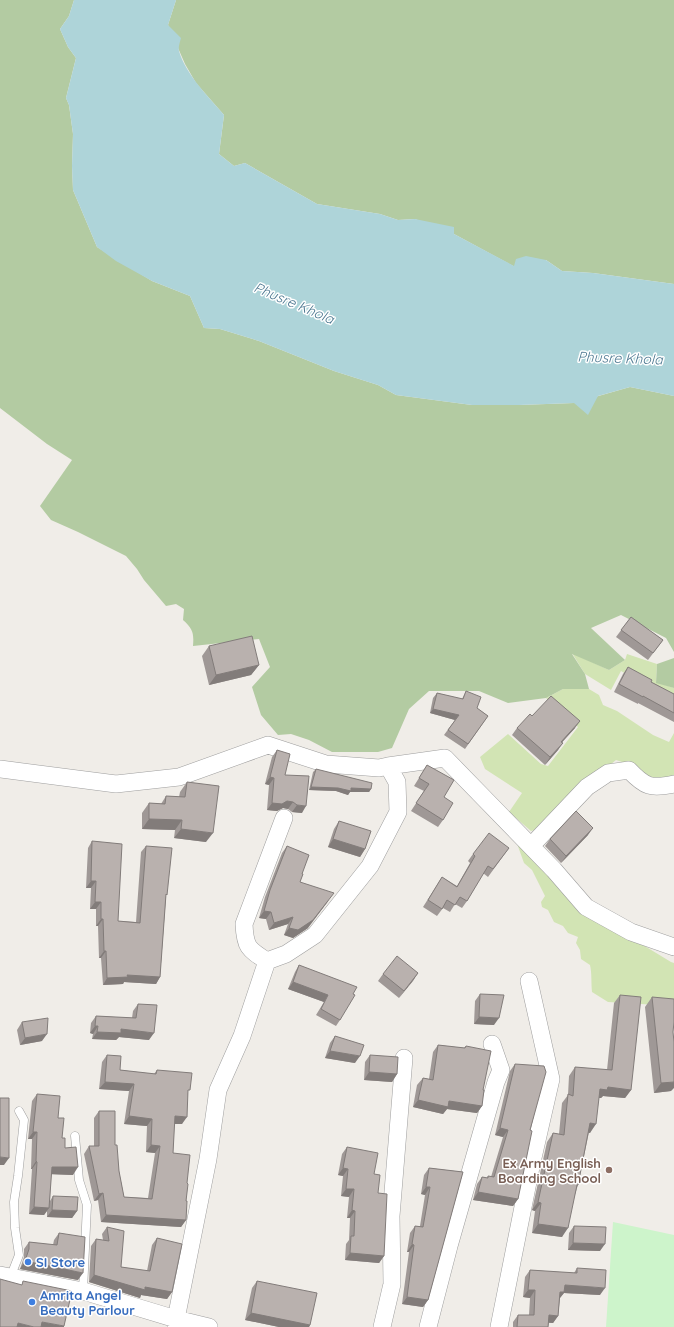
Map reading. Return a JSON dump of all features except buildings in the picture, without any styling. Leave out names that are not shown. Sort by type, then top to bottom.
[{"type":"street","points":[[0,769],[116,784],[179,777],[268,745],[326,764],[379,768],[445,758],[530,846],[586,907],[631,932],[674,947]]},
{"type":"street","points":[[267,961],[286,954],[315,935],[370,866],[398,812],[397,782],[388,766]]},
{"type":"street","points":[[530,846],[587,787],[608,773],[629,770],[641,782],[657,788],[674,784]]},
{"type":"street","points":[[267,961],[254,952],[244,940],[244,924],[284,818]]},
{"type":"street","points":[[176,1323],[208,1159],[218,1090],[242,1036],[267,961]]},
{"type":"street","points":[[499,1327],[532,1162],[551,1079],[529,981]]},
{"type":"street","points":[[428,1327],[496,1082],[501,1070],[492,1044]]},
{"type":"street","points":[[382,1327],[392,1284],[390,1216],[404,1058]]},
{"type":"street","points":[[5,1276],[83,1292],[176,1323],[209,1327]]},
{"type":"lane","points":[[5,1276],[19,1255],[15,1228],[14,1202],[24,1120],[19,1111]]},
{"type":"lane","points":[[75,1136],[79,1180],[87,1205],[83,1292]]},
{"type":"green space","points":[[0,0],[74,0],[69,16],[60,29],[68,47],[76,58],[66,98],[69,105],[73,134],[73,190],[97,247],[152,281],[190,296],[204,328],[220,329],[259,341],[334,371],[378,385],[396,395],[472,405],[574,403],[630,387],[674,396],[674,652],[666,638],[621,615],[591,628],[625,660],[609,670],[572,654],[585,674],[589,689],[563,689],[546,698],[508,703],[479,691],[429,691],[409,709],[392,748],[378,752],[332,752],[309,740],[291,734],[278,735],[261,715],[252,687],[270,667],[259,639],[193,646],[192,632],[183,620],[184,609],[176,604],[166,606],[126,556],[51,520],[40,506],[72,460],[47,444],[0,408]]},
{"type":"green space","points":[[176,0],[674,0],[674,284],[593,273],[562,271],[546,260],[515,267],[454,234],[415,219],[398,220],[380,214],[317,204],[245,163],[234,166],[219,154],[224,115],[196,83],[185,64],[168,25]]},
{"type":"green space","points":[[572,653],[609,670],[625,660],[627,654],[657,664],[656,682],[674,688],[674,703],[621,671],[611,690],[585,674]]},
{"type":"green space","points":[[674,658],[674,688],[656,683],[657,664]]},
{"type":"green space","points":[[563,689],[589,689],[599,695],[603,705],[617,711],[653,735],[669,742],[674,733],[674,777],[656,783],[631,765],[616,760],[580,790],[541,828],[531,831],[509,812],[522,793],[485,769],[480,757],[508,734],[541,764],[548,766],[578,727],[546,698]]},
{"type":"green space","points":[[515,838],[638,942],[674,963],[674,1006],[608,1002],[592,992],[590,965],[581,959],[580,950],[576,943],[578,937],[568,933],[563,926],[554,922],[548,910],[542,907],[541,902],[545,896],[532,870],[524,863]]},
{"type":"green space","points":[[613,1222],[674,1235],[674,1327],[606,1327]]},
{"type":"water","name":"Phusre Khola","points":[[74,0],[176,0],[168,25],[181,38],[179,51],[187,69],[198,85],[224,115],[219,154],[234,166],[245,163],[317,204],[380,214],[398,220],[415,219],[454,227],[454,234],[514,266],[516,259],[526,256],[546,260],[562,271],[593,273],[674,284],[674,396],[630,387],[598,396],[588,415],[574,403],[472,405],[396,395],[378,385],[334,371],[259,341],[220,329],[204,328],[190,296],[152,281],[116,261],[97,247],[73,190],[73,134],[69,105],[66,98],[76,58],[68,47],[60,29],[69,16]]},
{"type":"place","name":"Ex Army English Boarding School","points":[[609,1170]]},
{"type":"place","name":"SI Store","points":[[28,1262]]},
{"type":"place","name":"Amrita Angel Beauty Parlour","points":[[32,1302]]}]
